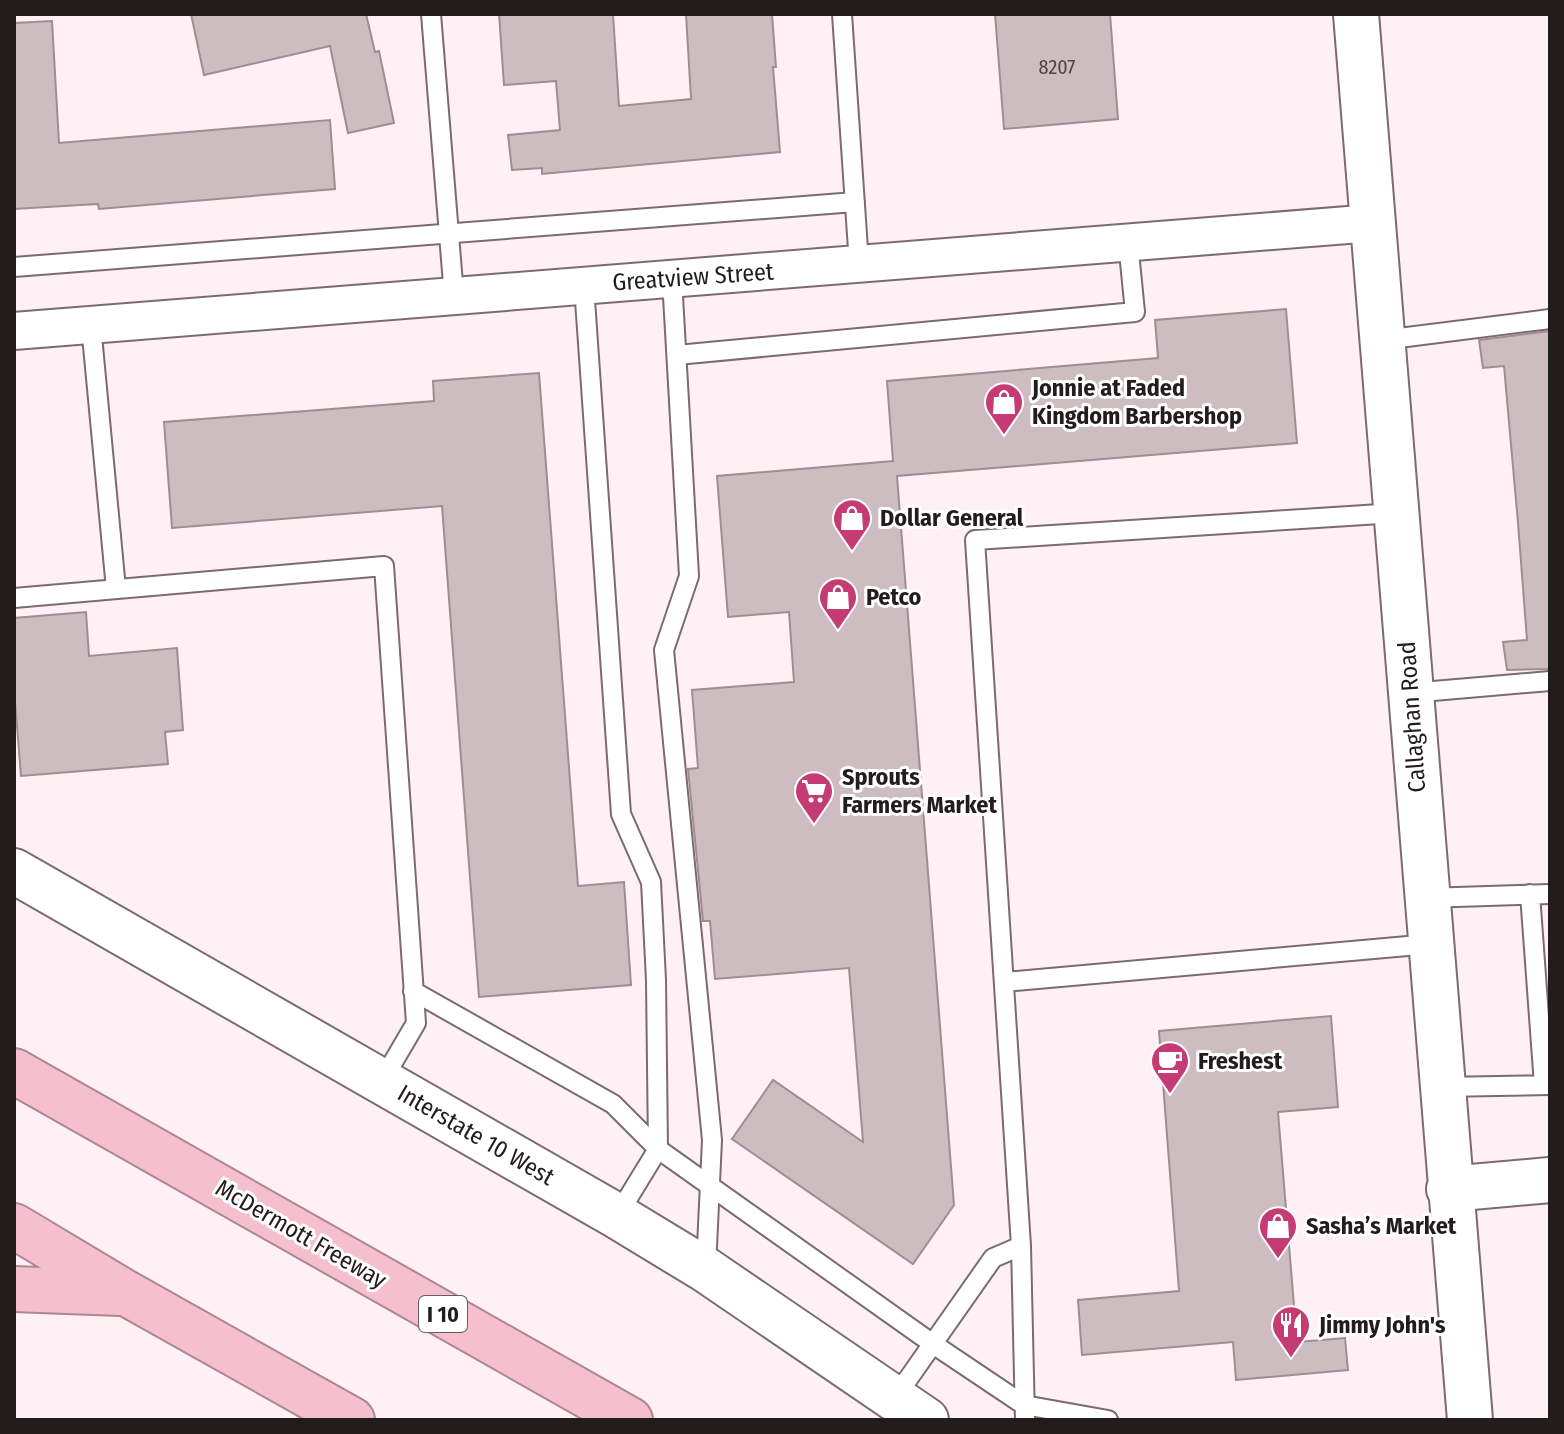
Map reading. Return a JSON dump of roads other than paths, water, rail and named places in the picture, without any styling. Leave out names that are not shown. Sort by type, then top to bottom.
[{"type":"highway","points":[[14,1041],[256,1208]]},
{"type":"highway","name":"McDermott Freeway","points":[[14,1071],[630,1420]]},
{"type":"highway","points":[[14,1226],[352,1420]]},
{"type":"highway","points":[[14,1289],[126,1293]]},
{"type":"main road","name":"Callaghan Road","points":[[1356,14],[1469,1420]]},
{"type":"main road","name":"Interstate 10 West","points":[[14,871],[617,1216],[706,1270],[910,1409]]},
{"type":"main road","points":[[1449,1189],[1550,1180]]},
{"type":"street","name":"Greatview Street","points":[[14,331],[1373,223]]},
{"type":"lane","points":[[431,14],[454,296]]},
{"type":"lane","points":[[842,14],[859,264]]},
{"type":"lane","points":[[14,267],[855,202]]},
{"type":"lane","points":[[677,355],[1135,312],[1128,242]]},
{"type":"lane","points":[[672,279],[689,576],[664,650],[712,1140],[706,1270]]},
{"type":"lane","points":[[584,286],[621,814],[651,882],[656,980],[658,1149],[617,1216]]},
{"type":"lane","points":[[1383,340],[1550,319]]},
{"type":"lane","points":[[91,325],[116,589]]},
{"type":"lane","points":[[1024,1413],[1021,1246],[975,540],[1396,513]]},
{"type":"lane","points":[[14,598],[384,566],[416,1023],[382,1081]]},
{"type":"lane","points":[[1410,693],[1550,681]]},
{"type":"lane","points":[[1441,1087],[1547,1085],[1530,894]]},
{"type":"lane","points":[[1426,898],[1550,894]]},
{"type":"lane","points":[[1004,982],[1430,944]]},
{"type":"lane","points":[[413,991],[613,1104],[658,1149],[933,1344],[1024,1413],[1108,1420]]},
{"type":"lane","points":[[910,1409],[933,1344],[993,1258],[1021,1246]]},
{"type":"place","name":"Jonnie at Faded Kingdom Barbershop","points":[[1004,436]]},
{"type":"place","name":"Dollar General","points":[[852,552]]},
{"type":"place","name":"Petco","points":[[838,631]]},
{"type":"place","name":"Sprouts Farmers Market","points":[[814,825]]},
{"type":"place","name":"Freshest","points":[[1170,1095]]},
{"type":"place","name":"Sasha’s Market","points":[[1278,1260]]},
{"type":"place","name":"Jimmy John's","points":[[1291,1359]]}]
